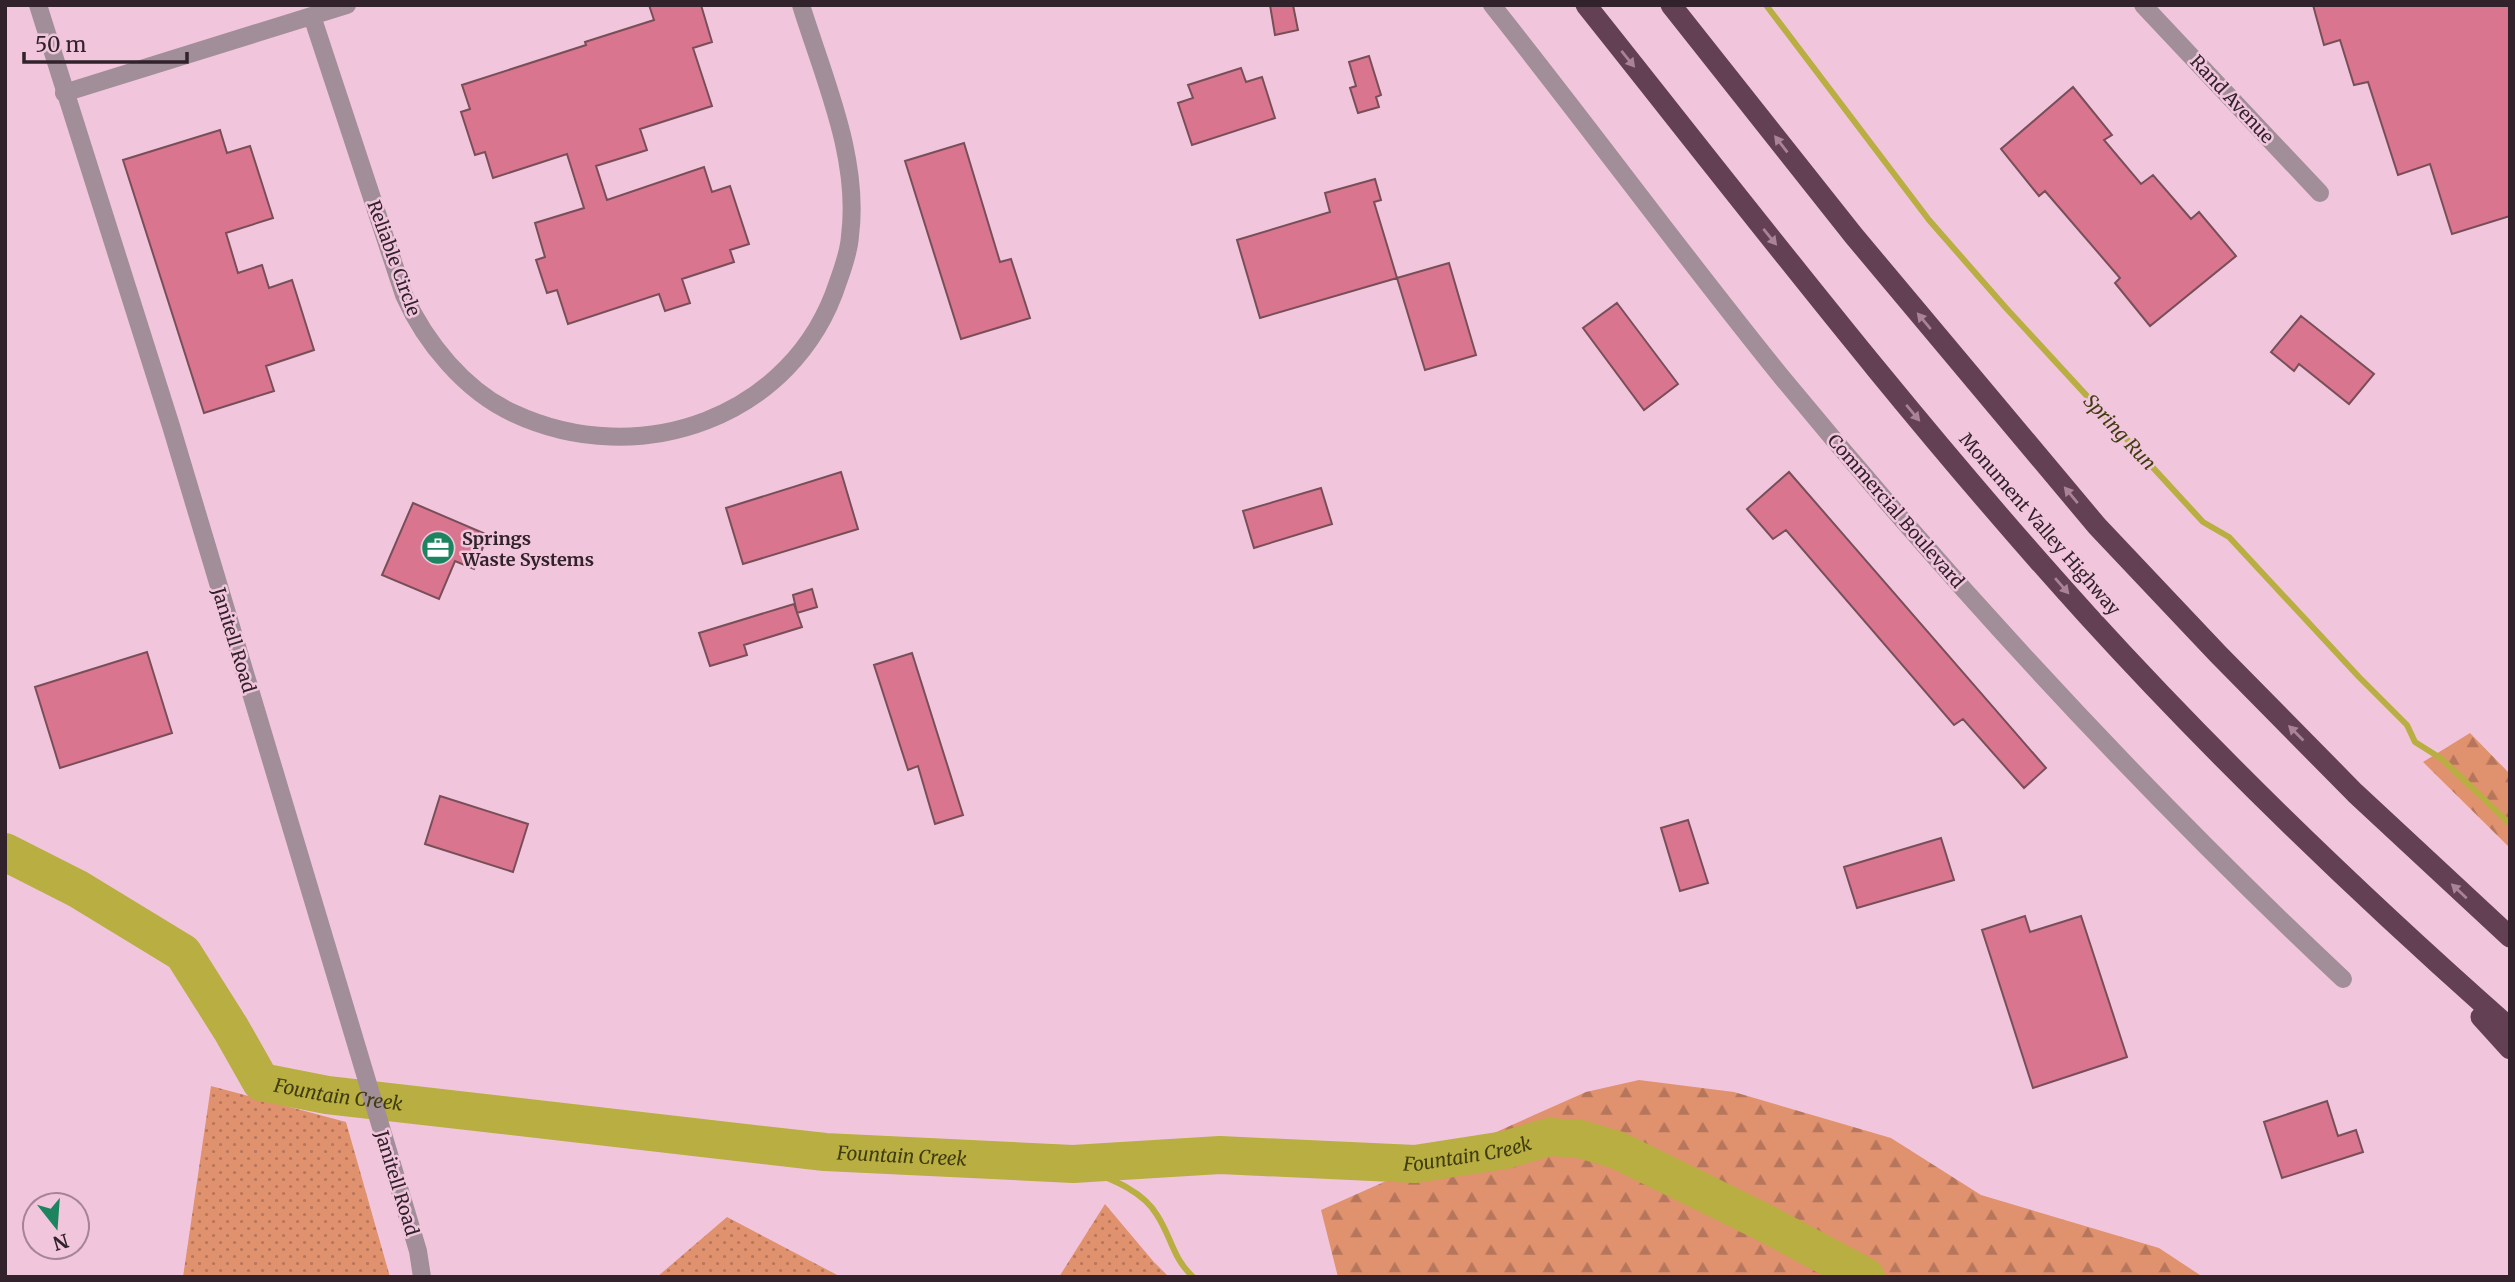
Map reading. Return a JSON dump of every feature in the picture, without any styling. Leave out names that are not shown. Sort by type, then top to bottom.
[{"type":"highway","name":"Monument Valley Highway","points":[[1586,5],[1874,366],[2089,616],[2252,785],[2412,941],[2510,1028]]},
{"type":"highway","points":[[1671,5],[1854,236],[2097,526],[2208,644],[2355,793],[2510,937]]},
{"type":"highway","points":[[2412,941],[2510,1049]]},
{"type":"street","name":"Janitell Road","points":[[38,5],[171,426],[418,1251],[422,1277]]},
{"type":"street","points":[[64,93],[346,5]]},
{"type":"street","name":"Reliable Circle","points":[[312,16],[404,295],[415,320],[433,345],[485,396],[513,413],[580,434],[641,437],[695,425],[760,392],[785,372],[803,352],[819,328],[832,300],[850,239],[851,184],[841,132],[801,5]]},
{"type":"street","name":"Commercial Boulevard","points":[[1492,5],[1782,378],[1920,541],[2148,790],[2343,979]]},
{"type":"street","name":"Rand Avenue","points":[[2143,5],[2320,193]]},
{"type":"green space","points":[[2470,733],[2510,774],[2510,848],[2423,762]]},
{"type":"green space","points":[[1639,1080],[1734,1092],[1891,1138],[1981,1195],[2159,1248],[2203,1277],[1338,1277],[1321,1210],[1586,1092]]},
{"type":"green space","points":[[211,1086],[346,1122],[390,1277],[183,1277]]},
{"type":"green space","points":[[1105,1204],[1153,1261],[1169,1277],[1059,1277]]},
{"type":"green space","points":[[727,1217],[841,1277],[657,1277]]},
{"type":"building","points":[[649,5],[701,5],[712,42],[693,48],[712,106],[640,129],[647,150],[596,166],[607,200],[704,167],[712,192],[730,186],[749,244],[730,250],[734,262],[682,279],[690,303],[665,311],[659,294],[568,324],[557,290],[547,293],[536,260],[545,257],[535,223],[584,208],[567,154],[493,178],[485,152],[475,155],[461,112],[470,109],[462,85],[654,20]]},
{"type":"building","points":[[1270,5],[1293,5],[1298,30],[1275,35]]},
{"type":"building","points":[[2313,5],[2510,5],[2510,216],[2452,234],[2430,164],[2398,175],[2368,82],[2354,85],[2340,40],[2324,45]]},
{"type":"building","points":[[1369,56],[1381,95],[1376,97],[1379,107],[1358,113],[1350,88],[1356,86],[1349,62]]},
{"type":"building","points":[[1241,68],[1246,82],[1262,77],[1275,118],[1192,145],[1178,103],[1193,98],[1188,85]]},
{"type":"building","points":[[2073,87],[2112,135],[2104,140],[2141,184],[2153,175],[2191,219],[2199,212],[2236,256],[2150,326],[2115,283],[2120,278],[2045,191],[2039,196],[2001,149]]},
{"type":"building","points":[[220,130],[227,153],[250,146],[273,218],[226,233],[238,273],[262,265],[269,288],[292,280],[314,350],[266,366],[274,391],[204,413],[123,160]]},
{"type":"building","points":[[964,143],[1000,262],[1011,259],[1030,318],[961,339],[905,161]]},
{"type":"building","points":[[1375,179],[1381,200],[1374,202],[1397,278],[1260,318],[1237,240],[1330,212],[1325,193]]},
{"type":"building","points":[[1449,263],[1476,355],[1425,370],[1397,278]]},
{"type":"building","points":[[1617,303],[1678,384],[1644,410],[1583,328]]},
{"type":"building","points":[[2301,316],[2374,374],[2349,404],[2299,364],[2294,371],[2271,352]]},
{"type":"building","points":[[841,472],[858,529],[743,564],[726,508]]},
{"type":"building","points":[[1789,472],[2046,768],[2024,788],[1963,719],[1954,725],[1786,530],[1773,539],[1747,509]]},
{"type":"building","points":[[1321,488],[1332,524],[1254,548],[1243,511]]},
{"type":"building","name":"Springs Waste Systems","points":[[413,503],[488,535],[474,569],[455,561],[439,599],[382,575]]},
{"type":"building","points":[[812,589],[817,607],[797,613],[793,595]]},
{"type":"building","points":[[794,604],[802,627],[744,645],[747,655],[710,666],[699,633]]},
{"type":"building","points":[[147,652],[172,733],[60,768],[35,687]]},
{"type":"building","points":[[912,653],[963,815],[935,824],[918,766],[908,770],[874,665]]},
{"type":"building","points":[[440,796],[528,824],[513,872],[425,844]]},
{"type":"building","points":[[1688,820],[1708,883],[1680,891],[1661,828]]},
{"type":"building","points":[[1941,838],[1954,880],[1857,908],[1844,867]]},
{"type":"building","points":[[2025,916],[2030,932],[2081,916],[2127,1057],[2033,1088],[1982,930]]},
{"type":"building","points":[[2327,1101],[2338,1136],[2356,1130],[2363,1152],[2282,1178],[2264,1122]]},
{"type":"waterway","name":"Spring Run","points":[[1766,5],[1929,220],[2006,308],[2203,522],[2229,537],[2407,725],[2415,742],[2442,759],[2510,824]]},
{"type":"waterway","name":"Fountain Creek","points":[[5,852],[78,889],[183,953],[261,1082],[327,1095],[825,1152],[1073,1164],[1220,1155],[1415,1164],[1505,1150],[1549,1137],[1580,1139],[1617,1150],[1765,1223],[1866,1277]]},
{"type":"waterway","points":[[1073,1164],[1120,1184],[1150,1205],[1162,1223],[1176,1255],[1193,1277]]},
{"type":"place","name":"Springs Waste Systems","points":[[438,548]]}]
